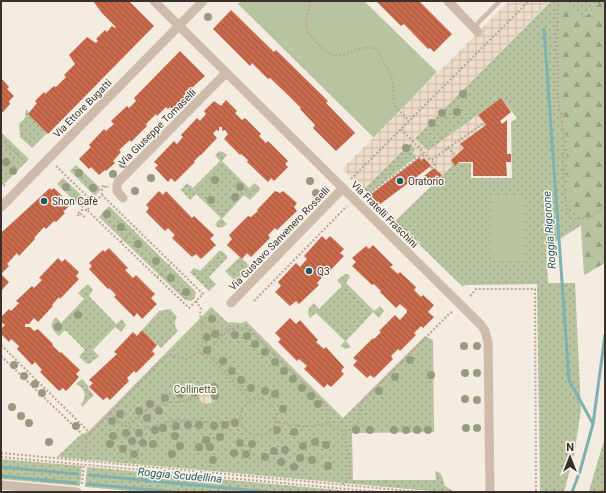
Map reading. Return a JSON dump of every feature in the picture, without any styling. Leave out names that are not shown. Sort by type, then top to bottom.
[{"type":"street","name":"Via Fratelli Fraschini","points":[[154,1],[473,316],[485,331],[488,342],[490,492]]},
{"type":"street","name":"Via Ettore Bugatti","points":[[1,206],[202,1]]},
{"type":"street","points":[[448,1],[476,30]]},
{"type":"street","name":"Via Giuseppe Tomaselli","points":[[123,198],[117,191],[116,185],[118,182],[226,72]]},
{"type":"street","name":"Via Gustavo Sanvenero Rosselli","points":[[231,303],[343,188]]},
{"type":"street","points":[[1,485],[77,492]]},
{"type":"lane","points":[[476,30],[500,1]]},
{"type":"path","points":[[310,1],[305,20],[307,30],[323,50],[333,56],[341,55],[359,48],[370,47],[377,49],[390,73],[393,85],[394,105],[408,121]]},
{"type":"path","points":[[351,179],[529,1]]},
{"type":"path","points":[[558,1],[556,49],[558,70],[557,94],[564,135],[563,161],[567,210],[570,218],[588,218],[605,207]]},
{"type":"path","points":[[432,160],[484,123]]},
{"type":"path","points":[[401,129],[432,160],[435,164],[431,168]]},
{"type":"path","points":[[1,139],[27,164]]},
{"type":"path","points":[[448,148],[456,156]]},
{"type":"path","points":[[420,160],[425,153]]},
{"type":"path","points":[[368,196],[425,153]]},
{"type":"path","points":[[56,166],[94,203]]},
{"type":"path","points":[[1,182],[5,186]]},
{"type":"path","points":[[85,217],[81,214],[79,216],[78,214],[82,210],[87,210],[102,195],[102,187],[104,185]]},
{"type":"path","points":[[87,210],[188,308],[203,294],[102,195]]},
{"type":"path","points":[[254,301],[347,206]]},
{"type":"path","points":[[121,242],[136,228]]},
{"type":"path","points":[[157,277],[172,262]]},
{"type":"path","points":[[470,296],[476,289],[535,289],[536,492]]},
{"type":"path","points":[[83,482],[87,437],[90,433],[164,357],[170,355],[186,359],[198,353],[202,346],[203,340],[199,316],[201,309],[196,301]]},
{"type":"path","points":[[201,322],[208,327],[218,330],[243,328],[254,335],[327,406],[328,421],[338,430],[346,431],[355,427],[359,422],[360,404],[450,313],[453,312]]},
{"type":"path","points":[[205,354],[217,343],[220,338],[230,330],[236,328]]},
{"type":"path","points":[[218,330],[220,333],[220,338]]},
{"type":"path","points":[[1,345],[90,433]]},
{"type":"path","points":[[198,353],[205,354],[212,359],[251,400]]},
{"type":"path","points":[[1,356],[84,436],[87,437]]},
{"type":"path","points":[[125,426],[149,409],[159,405],[199,398]]},
{"type":"path","points":[[256,399],[262,399],[272,405],[276,416],[272,428],[267,432],[255,434],[245,428],[240,418],[240,413],[243,408],[251,400],[256,399]]},
{"type":"path","points":[[110,413],[129,429],[135,430],[180,420],[219,423],[240,418]]},
{"type":"path","points":[[275,422],[306,427],[330,423]]},
{"type":"path","points":[[342,430],[350,462],[350,475],[342,485]]},
{"type":"path","points":[[1,453],[420,492]]},
{"type":"path","points":[[1,457],[379,492]]},
{"type":"green space","points":[[241,1],[364,1],[437,72],[374,138],[238,4]]},
{"type":"green space","points":[[551,1],[605,1],[605,210],[546,248],[548,283],[575,283],[581,410],[574,455],[564,492],[540,492],[537,284],[462,286],[395,221],[454,164],[471,163],[471,178],[512,178],[511,122],[517,118],[501,98],[428,151],[415,138]]},
{"type":"green space","points":[[560,1],[567,1],[584,18],[599,4],[596,1],[605,1],[605,263],[584,275],[580,213],[570,203],[567,173],[567,137],[560,98],[558,49]]},
{"type":"green space","points":[[26,109],[29,112],[28,114],[47,133],[32,148],[20,137],[19,124],[25,118]]},
{"type":"green space","points":[[1,132],[29,159],[3,185],[1,183]]},
{"type":"green space","points":[[410,143],[415,149],[413,153],[417,156],[369,194],[364,189]]},
{"type":"green space","points":[[220,151],[227,155],[222,161],[249,188],[255,183],[260,188],[250,200],[244,195],[222,219],[227,224],[219,228],[215,224],[221,218],[196,194],[190,200],[181,190],[187,183],[193,188],[220,161],[215,155]]},
{"type":"green space","points":[[76,165],[101,189],[95,196],[70,171]]},
{"type":"green space","points":[[63,178],[89,202],[82,208],[57,184]]},
{"type":"green space","points":[[491,197],[523,197],[523,259],[490,259]]},
{"type":"green space","points":[[109,206],[194,290],[196,293],[194,299],[191,301],[185,300],[99,217]]},
{"type":"green space","points":[[219,251],[222,251],[227,258],[209,277],[216,284],[209,291],[190,272],[194,268],[200,271]]},
{"type":"green space","points":[[240,257],[251,267],[236,282],[225,271]]},
{"type":"green space","points":[[345,274],[348,274],[350,277],[346,283],[374,311],[380,306],[384,311],[379,318],[373,312],[346,341],[351,347],[346,349],[340,346],[345,341],[316,313],[310,318],[308,313],[309,308],[314,303],[319,309],[342,286],[337,280]]},
{"type":"green space","points":[[88,284],[93,290],[89,296],[116,324],[122,319],[126,325],[121,332],[115,327],[93,350],[99,356],[89,364],[79,357],[85,350],[65,330],[59,336],[54,332],[52,327],[52,322],[56,317],[61,323],[84,299],[78,293]]},
{"type":"green space","name":"Collinetta","points":[[211,307],[227,322],[242,323],[246,321],[343,418],[425,336],[433,340],[434,432],[352,433],[353,480],[436,480],[435,471],[440,473],[445,486],[453,491],[480,492],[442,492],[57,457],[79,436],[89,431]]},
{"type":"green space","points":[[170,309],[177,317],[175,324],[178,331],[161,348],[142,330],[159,311]]},
{"type":"green space","points":[[82,379],[94,395],[82,407],[81,405],[85,396],[84,390],[76,384]]},
{"type":"green space","points":[[605,437],[605,492],[589,492],[591,484]]},
{"type":"green space","points":[[1,459],[82,466],[80,486],[1,479]]},
{"type":"green space","points":[[87,467],[359,492],[143,492],[85,487]]},
{"type":"shaded area","points":[[509,1],[550,1],[415,138],[428,151],[478,115],[486,125],[460,144],[464,148],[451,160],[454,164],[442,175],[434,168],[432,170],[424,159],[421,161],[413,153],[415,149],[410,143],[364,189],[342,169]]},
{"type":"shaded area","points":[[207,388],[214,393],[215,396],[210,403],[207,404],[200,399],[199,396],[204,389]]},
{"type":"building","points":[[93,1],[129,1],[154,26],[48,134],[28,114],[37,103],[35,101],[44,92],[45,94],[54,86],[56,87],[66,77],[64,75],[75,64],[69,55],[87,37],[96,43],[98,41],[96,39],[105,30],[107,32],[112,26],[115,28],[116,27],[102,13]]},
{"type":"building","points":[[376,1],[419,1],[452,34],[434,52],[430,48],[428,49],[404,24],[401,26]]},
{"type":"building","points":[[231,10],[274,52],[276,50],[328,101],[326,103],[355,133],[336,151],[313,128],[315,125],[290,97],[270,78],[268,79],[252,63],[250,66],[213,29]]},
{"type":"building","points":[[180,51],[205,76],[183,96],[189,101],[176,113],[170,107],[168,109],[166,107],[157,116],[156,114],[146,124],[147,126],[131,142],[130,140],[119,150],[121,152],[113,161],[115,163],[106,171],[105,170],[99,175],[91,167],[89,169],[79,159],[91,147],[89,145],[104,129],[106,131],[114,124],[111,121],[127,106],[129,108],[136,101],[134,98]]},
{"type":"building","points":[[1,78],[9,87],[7,89],[14,96],[9,101],[10,104],[3,112],[1,112]]},
{"type":"building","points":[[501,98],[511,112],[500,121],[502,124],[507,120],[507,154],[511,154],[511,162],[506,162],[507,176],[473,176],[473,162],[459,162],[455,166],[451,160],[464,148],[460,144],[486,125],[478,115]]},
{"type":"building","points":[[226,100],[237,111],[235,113],[242,120],[245,118],[261,134],[259,136],[266,143],[268,141],[288,161],[285,164],[288,167],[274,181],[271,178],[268,182],[247,162],[248,160],[241,154],[240,155],[224,139],[228,134],[225,130],[222,131],[222,127],[219,127],[219,131],[216,130],[213,134],[217,138],[194,161],[195,162],[175,182],[171,178],[168,182],[155,168],[158,165],[154,162],[174,141],[177,144],[183,137],[181,135],[197,118],[200,121],[206,114],[204,111],[214,101],[221,106]]},
{"type":"building","name":"Oratorio","points":[[419,158],[421,161],[424,158],[431,166],[379,205],[370,195]]},
{"type":"building","points":[[434,168],[442,175],[432,185],[424,176]]},
{"type":"building","points":[[50,188],[51,190],[54,188],[62,196],[60,198],[69,206],[63,212],[65,213],[46,229],[44,227],[19,256],[17,253],[7,264],[9,266],[1,274],[1,233]]},
{"type":"building","points":[[159,191],[163,195],[166,191],[192,218],[194,216],[214,235],[210,239],[216,245],[201,259],[196,254],[192,257],[172,238],[175,235],[168,228],[165,231],[146,212],[149,208],[146,205]]},
{"type":"building","points":[[275,191],[280,193],[283,191],[297,203],[294,207],[297,211],[277,230],[275,228],[268,235],[270,238],[251,257],[247,253],[242,259],[227,245],[232,239],[229,235],[248,216],[251,217],[258,211],[257,210]]},
{"type":"building","name":"Q3","points":[[322,236],[326,240],[330,236],[344,249],[340,253],[344,256],[317,283],[319,285],[299,304],[296,301],[290,306],[275,292],[281,286],[278,282],[296,263],[300,267],[307,259],[304,256]]},
{"type":"building","points":[[373,245],[393,265],[390,267],[398,274],[400,272],[416,287],[414,290],[421,297],[423,295],[434,305],[428,312],[434,317],[423,328],[421,326],[414,333],[416,335],[400,351],[398,349],[391,356],[393,359],[374,378],[370,375],[367,378],[353,365],[357,361],[353,358],[381,332],[379,331],[395,315],[400,320],[407,312],[407,310],[400,304],[396,308],[374,284],[372,285],[352,266],[356,262],[352,258],[366,246],[369,249]]},
{"type":"building","points":[[109,248],[128,268],[125,270],[133,278],[136,275],[155,294],[151,298],[157,304],[142,319],[137,313],[134,317],[114,297],[116,295],[109,288],[108,289],[89,269],[92,266],[89,263],[103,250],[105,252]]},
{"type":"building","points":[[58,258],[62,262],[65,259],[79,272],[76,276],[79,279],[60,299],[59,297],[38,322],[34,318],[29,324],[25,324],[25,327],[30,327],[34,331],[38,329],[60,353],[61,352],[80,370],[76,374],[79,377],[66,391],[63,388],[59,391],[40,372],[42,370],[35,362],[32,365],[17,349],[19,346],[11,339],[9,342],[1,334],[1,329],[5,325],[1,322],[1,317],[9,309],[11,311],[19,303],[16,301],[32,286],[34,288],[42,280],[39,278]]},
{"type":"building","points":[[1,274],[9,282],[1,291]]},
{"type":"building","points":[[290,318],[296,324],[300,320],[318,340],[316,342],[324,349],[326,347],[344,367],[341,371],[344,374],[331,387],[327,384],[324,388],[304,369],[307,366],[299,359],[297,361],[278,342],[281,339],[275,333]]},
{"type":"building","points":[[142,330],[157,345],[152,351],[155,354],[136,373],[134,371],[127,378],[129,381],[110,400],[107,397],[103,400],[89,387],[93,383],[89,380],[117,354],[114,352],[133,332],[137,336]]},
{"type":"waterway","name":"Roggia Rigorone","points":[[544,29],[569,380],[593,424]]},
{"type":"waterway","points":[[572,492],[580,471],[593,424],[605,335]]},
{"type":"waterway","name":"Roggia Scudellina","points":[[1,467],[78,474]]},
{"type":"waterway","name":"Roggia Scudellina","points":[[89,475],[270,492]]},
{"type":"waterway","points":[[1,476],[76,483]]},
{"type":"waterway","points":[[87,484],[175,492]]},
{"type":"place","name":"Oratorio","points":[[400,181]]},
{"type":"place","name":"Shon Cafè","points":[[44,201]]},
{"type":"place","name":"Q3","points":[[309,271]]}]
